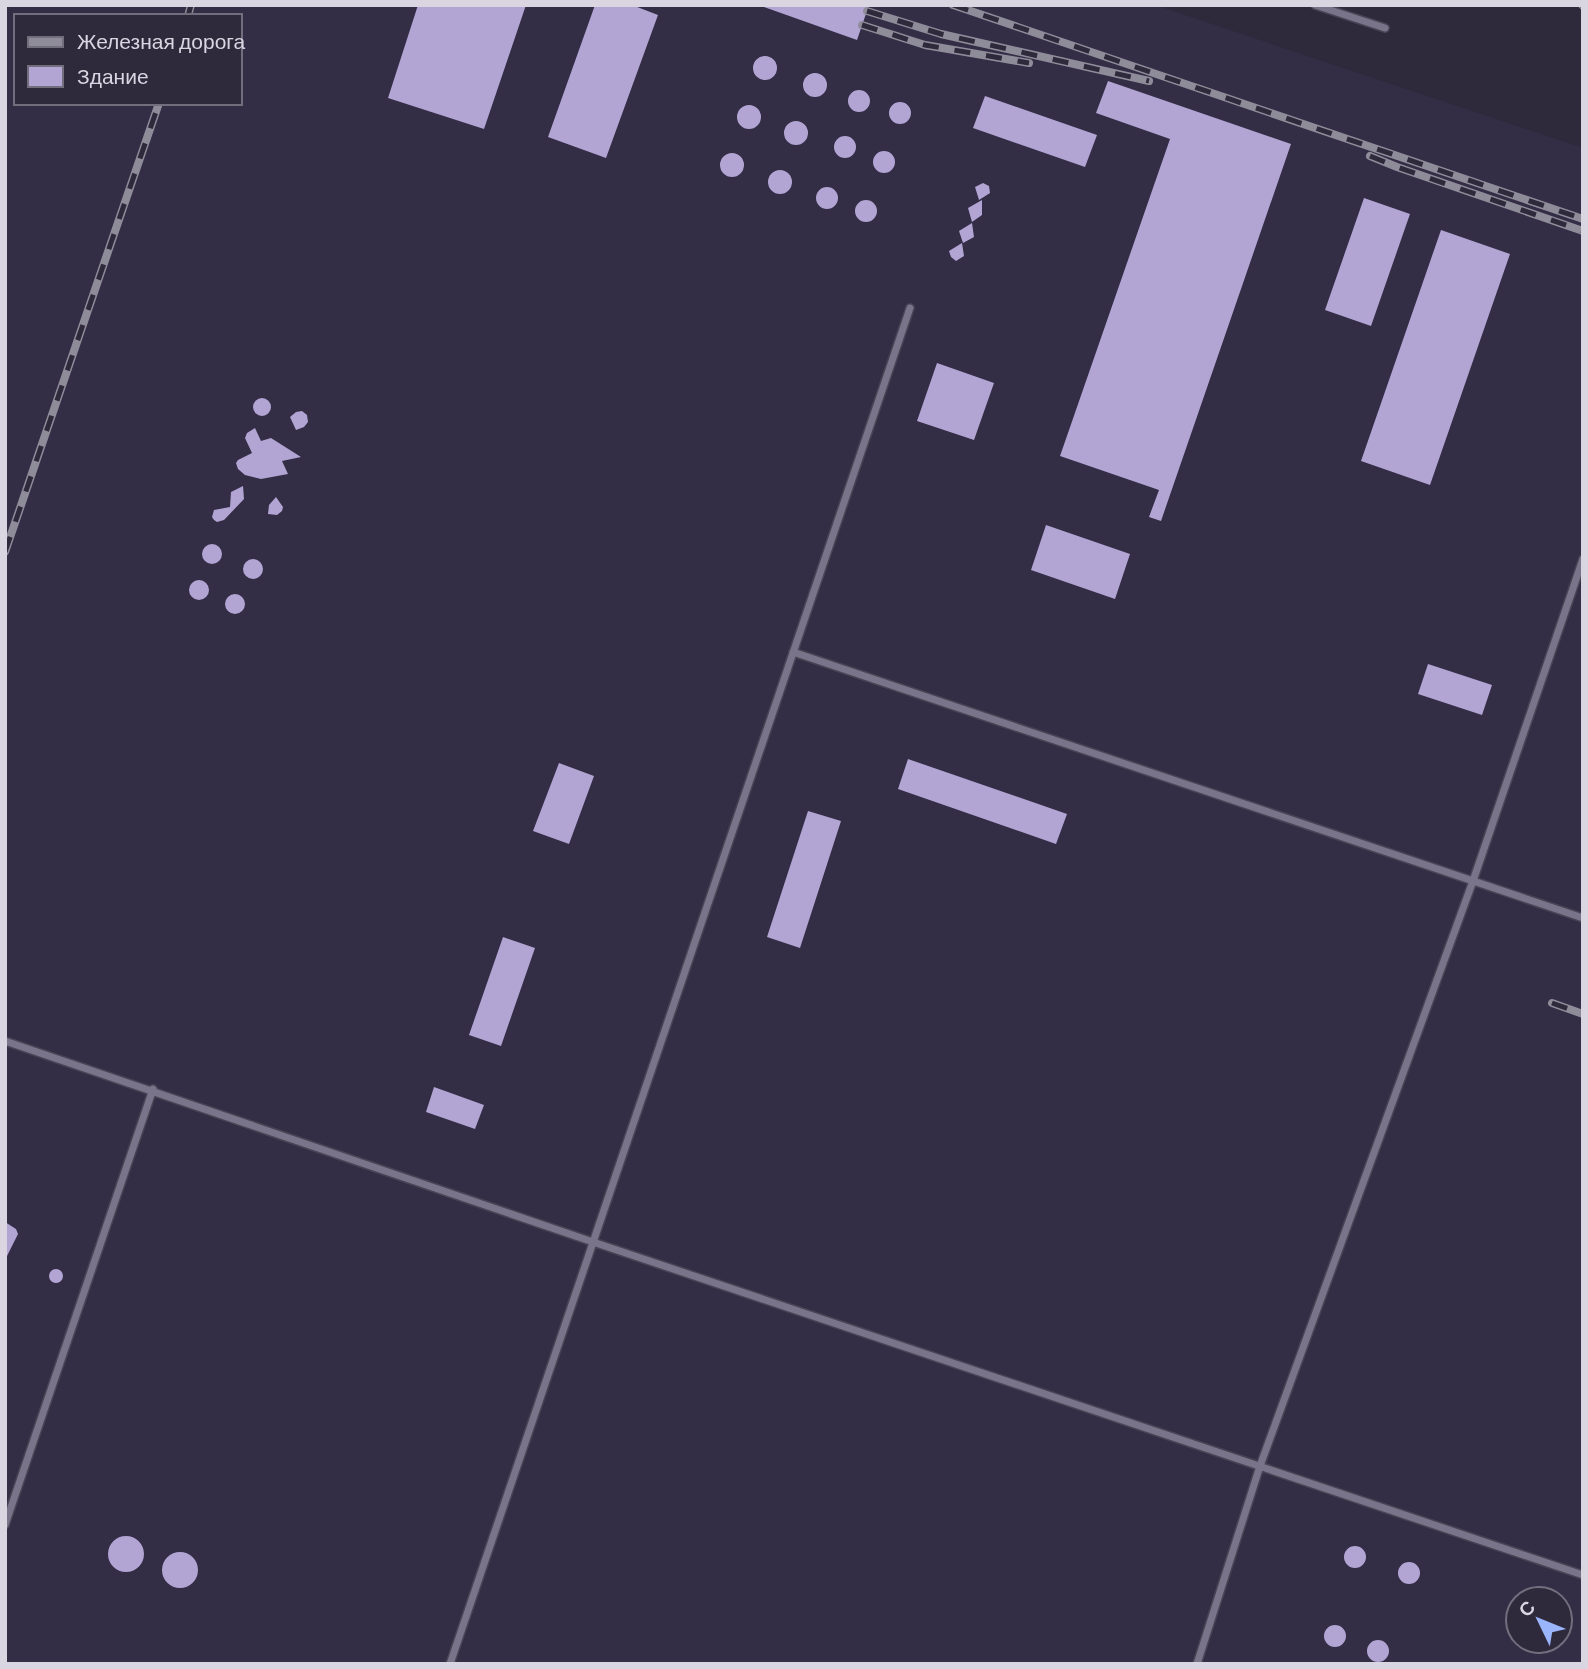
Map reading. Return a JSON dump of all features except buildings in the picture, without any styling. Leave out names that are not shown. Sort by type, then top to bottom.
[{"type":"lane","points":[[1315,5],[1385,28]]},
{"type":"lane","points":[[450,1664],[910,308]]},
{"type":"lane","points":[[1196,1664],[1261,1466],[1473,881],[1583,559]]},
{"type":"lane","points":[[793,652],[1583,918]]},
{"type":"lane","points":[[5,1041],[1583,1576]]},
{"type":"lane","points":[[5,1525],[153,1089]]},
{"type":"shaded area","points":[[5,5],[1155,5],[1583,148],[1583,1664],[5,1664]]},
{"type":"railway","points":[[189,14],[191,5]]},
{"type":"railway","points":[[953,5],[1583,219]]},
{"type":"railway","points":[[867,11],[941,34],[1149,81]]},
{"type":"railway","points":[[862,25],[925,45],[1029,63]]},
{"type":"railway","points":[[5,552],[158,105]]},
{"type":"railway","points":[[1370,156],[1583,231]]},
{"type":"railway","points":[[1552,1003],[1583,1014]]}]
